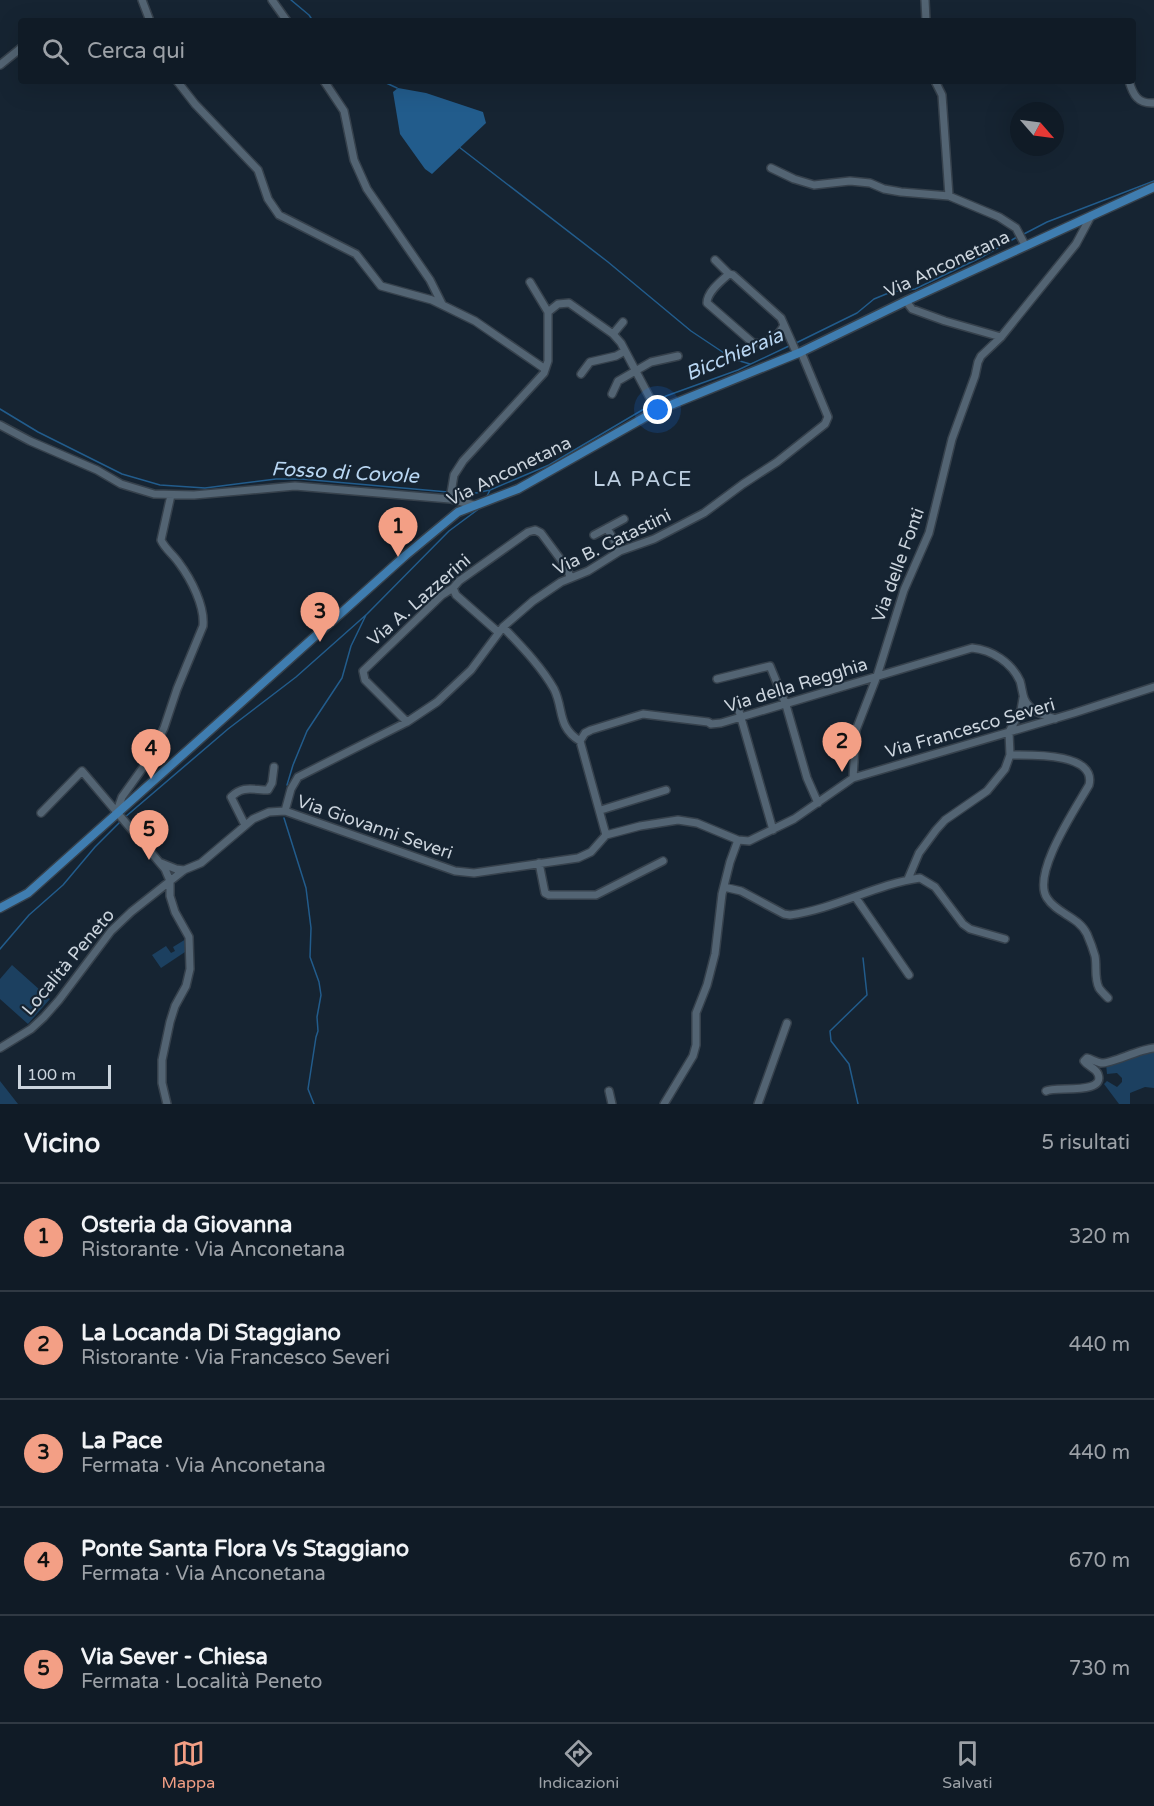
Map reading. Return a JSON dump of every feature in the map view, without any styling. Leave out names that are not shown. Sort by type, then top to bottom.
[{"type":"main road","name":"Via Anconetana","points":[[0,908],[28,892],[451,517],[474,505],[518,489],[657,411],[798,352],[1024,243],[1154,187]]},
{"type":"street","points":[[142,0],[149,18]]},
{"type":"street","points":[[272,0],[285,18]]},
{"type":"street","points":[[925,0],[926,18]]},
{"type":"street","points":[[0,65],[18,50]]},
{"type":"street","points":[[179,84],[195,104],[258,170],[268,199],[279,215],[356,254],[381,286],[442,304],[475,321],[545,369]]},
{"type":"street","points":[[326,84],[344,111],[354,160],[367,189],[430,280],[442,304]]},
{"type":"street","points":[[936,84],[942,95],[949,196]]},
{"type":"street","points":[[1130,84],[1136,98],[1154,103]]},
{"type":"street","points":[[771,168],[814,185],[850,181],[870,183],[900,192],[949,196],[999,217],[1016,230],[1024,243]]},
{"type":"street","name":"Via delle Fonti","points":[[853,778],[856,730],[877,676],[904,590],[929,533],[952,439],[978,362],[1076,244],[1091,216]]},
{"type":"street","name":"Via B. Catastini","points":[[285,811],[291,789],[298,777],[406,722],[437,702],[471,670],[501,630],[533,601],[570,577],[588,571],[620,551],[654,539],[704,513],[777,462],[825,424],[828,417],[781,318],[715,260]]},
{"type":"street","points":[[729,274],[707,296],[707,303],[757,344],[777,335],[784,325]]},
{"type":"street","points":[[451,497],[454,475],[463,461],[540,378],[548,361],[548,312],[530,282]]},
{"type":"street","points":[[906,301],[912,309],[1001,337]]},
{"type":"street","points":[[548,312],[558,304],[569,303],[613,334],[625,351],[651,400]]},
{"type":"street","points":[[613,334],[623,322]]},
{"type":"street","points":[[581,374],[590,362],[616,356],[625,351]]},
{"type":"street","points":[[612,394],[618,381],[651,362],[678,357]]},
{"type":"street","points":[[0,425],[30,441],[97,470],[121,484],[154,494],[171,495],[295,486],[451,497],[474,505]]},
{"type":"street","points":[[119,813],[122,797],[147,762],[164,728],[203,626],[204,617],[191,582],[161,540],[171,495]]},
{"type":"street","points":[[594,536],[624,519]]},
{"type":"street","points":[[607,528],[620,551]]},
{"type":"street","name":"Via A. Lazzerini","points":[[406,722],[365,680],[363,672],[442,595],[528,532],[535,530],[541,533],[567,568],[570,577]]},
{"type":"street","points":[[453,588],[456,595],[523,648],[553,687],[566,729],[580,741],[601,810],[606,835]]},
{"type":"street","name":"Via della Regghia","points":[[580,741],[585,733],[591,730],[643,714],[711,724],[786,705],[972,648],[984,649],[998,656],[1008,665],[1019,681],[1023,698],[1030,707],[1055,719]]},
{"type":"street","points":[[717,679],[770,666],[786,705],[807,778],[818,803]]},
{"type":"street","name":"Via Francesco Severi","points":[[738,840],[748,841],[773,830],[818,803],[853,778],[1055,719],[1154,687]]},
{"type":"street","points":[[908,879],[919,853],[936,830],[945,820],[994,785],[1005,769],[1010,755],[1009,732],[1021,710],[1023,698]]},
{"type":"street","name":"Via della Regghia","points":[[1030,707],[1031,726]]},
{"type":"street","points":[[1021,710],[1031,726]]},
{"type":"street","points":[[740,715],[773,830]]},
{"type":"street","points":[[1010,755],[1057,756],[1071,760],[1088,773],[1089,785],[1048,860],[1043,882],[1045,895],[1056,909],[1079,922],[1083,927],[1095,956],[1099,987],[1108,998]]},
{"type":"street","points":[[245,825],[231,797],[236,791],[247,788],[268,790],[272,783],[274,767]]},
{"type":"street","points":[[40,813],[81,771],[165,869],[170,881],[172,904],[189,937],[190,969],[186,986],[175,1005],[162,1060],[162,1083],[167,1104]]},
{"type":"street","points":[[601,810],[666,790]]},
{"type":"street","name":"Via Giovanni Severi","points":[[184,870],[201,863],[245,825],[269,812],[285,811],[455,871],[474,873],[586,855],[606,835],[640,826],[685,820],[738,840]]},
{"type":"street","points":[[664,1104],[693,1056],[696,1045],[696,1013],[707,985],[716,948],[724,887],[738,840]]},
{"type":"street","points":[[538,863],[545,893],[549,895],[596,895],[663,861]]},
{"type":"street","points":[[160,862],[184,870]]},
{"type":"street","name":"Località Peneto","points":[[0,1048],[31,1029],[44,1017],[111,931],[184,870]]},
{"type":"street","points":[[724,887],[741,891],[790,915],[856,897],[908,879],[920,878],[935,887],[969,929],[1005,939]]},
{"type":"street","points":[[856,897],[909,975]]},
{"type":"street","points":[[758,1104],[787,1023]]},
{"type":"street","points":[[1046,1091],[1064,1088],[1084,1089],[1096,1085],[1098,1075],[1096,1070],[1085,1064],[1086,1058],[1101,1063],[1109,1062],[1143,1049],[1154,1048]]},
{"type":"street","points":[[609,1091],[612,1104]]},
{"type":"shaded area","points":[[398,88],[426,93],[483,112],[486,123],[432,174],[425,169],[400,134],[393,92]]},
{"type":"shaded area","points":[[186,939],[188,950],[161,968],[152,955],[166,946],[171,953],[175,951],[173,947]]},
{"type":"shaded area","points":[[12,965],[50,999],[28,1024],[0,999],[0,979]]},
{"type":"shaded area","points":[[1146,1050],[1154,1051],[1154,1088],[1145,1087],[1130,1093],[1130,1104],[1119,1104],[1104,1084],[1107,1081],[1117,1087],[1122,1082],[1122,1078],[1117,1073],[1107,1074],[1106,1064]]},
{"type":"shaded area","points":[[0,1081],[18,1104],[0,1104]]},
{"type":"waterway","points":[[291,0],[311,18]]},
{"type":"waterway","points":[[388,84],[397,88]]},
{"type":"waterway","points":[[459,147],[608,262],[691,331],[733,359],[750,364]]},
{"type":"waterway","name":"Bicchieraia","points":[[1022,235],[1047,222],[1154,181]]},
{"type":"waterway","name":"Bicchieraia","points":[[796,343],[857,313],[874,299],[891,292],[915,289],[982,257],[1017,237]]},
{"type":"waterway","name":"Bicchieraia","points":[[487,496],[490,490],[549,465],[666,396],[738,370],[789,346]]},
{"type":"waterway","name":"Fosso di Covole","points":[[0,409],[38,432],[122,474],[160,485],[205,488],[276,479],[301,479],[448,492]]},
{"type":"waterway","name":"Fosso di Covole","points":[[453,492],[476,493],[490,490]]},
{"type":"waterway","points":[[124,818],[228,729],[296,677],[367,614],[449,531],[480,508]]},
{"type":"waterway","points":[[287,785],[307,731],[342,678],[351,646],[366,615]]},
{"type":"waterway","points":[[284,818],[306,888],[311,928],[310,957],[321,995],[317,1017],[318,1031],[308,1089],[314,1104]]},
{"type":"waterway","points":[[0,949],[29,915],[63,885],[95,847],[121,821]]},
{"type":"waterway","points":[[858,1104],[849,1064],[831,1041],[830,1031],[867,995],[863,958]]},
{"type":"place","name":"Osteria da Giovanna","points":[[398,557]]},
{"type":"place","name":"La Pace","points":[[320,642]]},
{"type":"place","name":"La Locanda Di Staggiano","points":[[842,772]]},
{"type":"place","name":"Ponte Santa Flora Vs Staggiano","points":[[151,779]]},
{"type":"place","name":"Via Sever - Chiesa","points":[[149,860]]},
{"type":"district","name":"LA PACE","points":[[643,479]]}]
